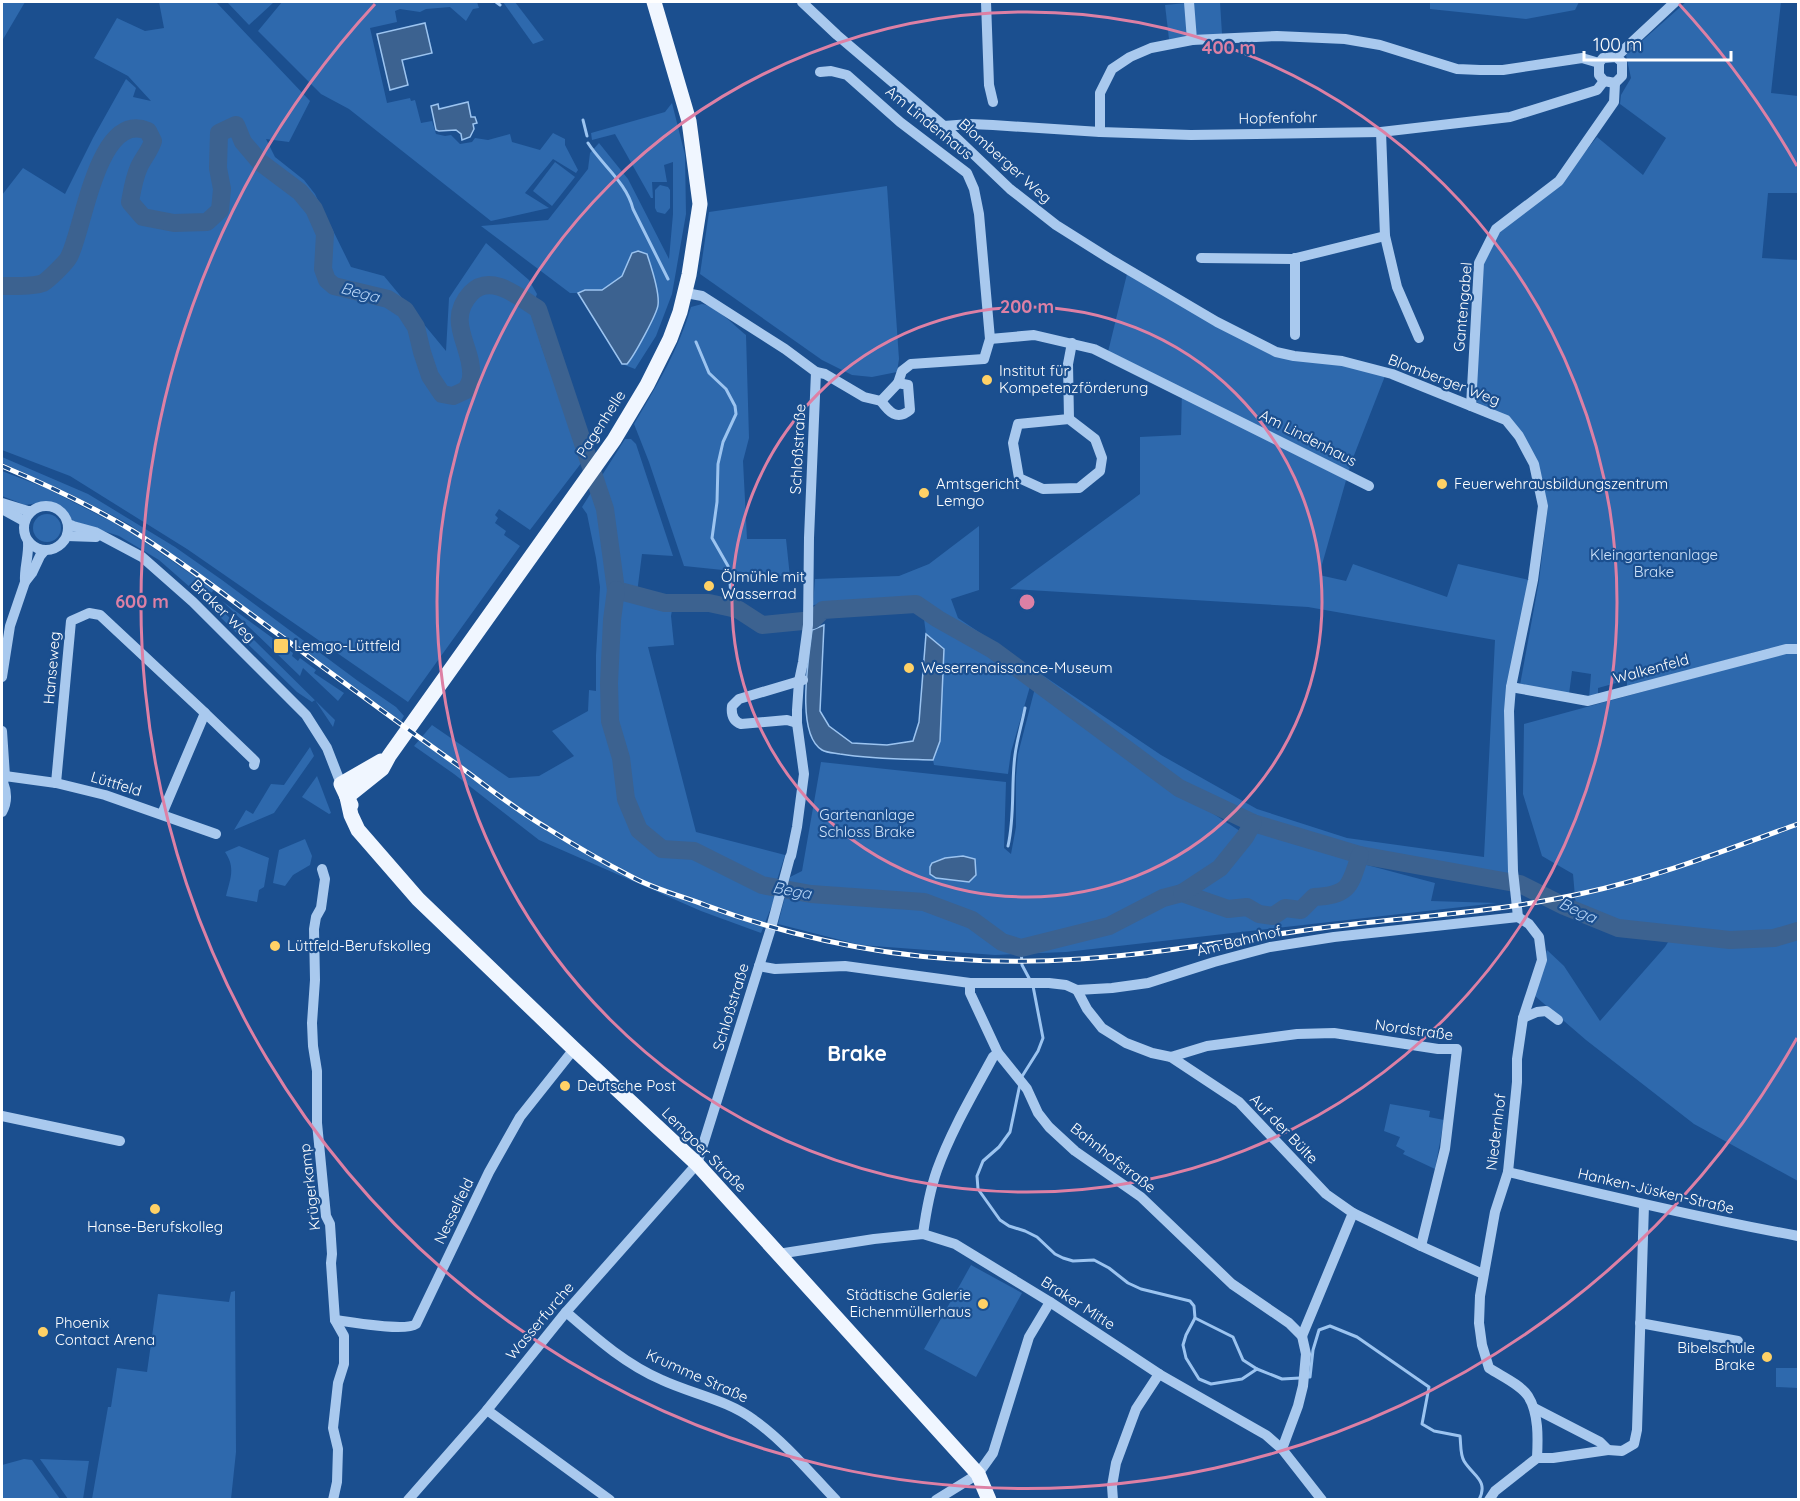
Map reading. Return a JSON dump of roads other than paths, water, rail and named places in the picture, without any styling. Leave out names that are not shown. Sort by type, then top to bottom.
[{"type":"main road","name":"Pagenhelle","points":[[344,790],[389,756],[614,440],[636,405],[665,348],[680,312],[686,293],[700,204],[689,122],[654,2]]},
{"type":"main road","name":"Lemgoer Straße","points":[[344,790],[358,830],[418,899],[696,1164],[978,1474],[989,1500]]},
{"type":"street","name":"Blomberger Weg","points":[[802,2],[837,35],[944,126],[1010,189],[1056,225],[1092,248],[1217,322],[1276,352],[1342,361],[1392,374],[1506,420],[1519,436],[1534,464],[1543,506],[1533,580],[1511,687],[1509,711],[1513,871],[1518,917]]},
{"type":"street","points":[[986,2],[989,85],[993,102]]},
{"type":"street","points":[[1189,2],[1192,40]]},
{"type":"street","points":[[1616,57],[1622,62],[1622,76],[1609,82],[1599,75],[1599,63],[1603,58],[1616,57],[1675,2]]},
{"type":"street","points":[[1100,132],[1100,93],[1112,69],[1130,57],[1151,48],[1192,40],[1276,36],[1345,39],[1380,45],[1457,69],[1503,70],[1582,58],[1599,63]]},
{"type":"street","name":"Am Lindenhaus","points":[[820,72],[831,71],[847,75],[900,122],[967,173],[974,189],[979,214],[990,339],[1034,335],[1094,349],[1368,486]]},
{"type":"street","name":"Hopfenfohr","points":[[944,126],[993,124],[1100,132],[1191,135],[1381,132],[1510,117],[1597,90],[1609,82]]},
{"type":"street","name":"Gantengabel","points":[[1472,406],[1479,262],[1496,229],[1559,181],[1614,102],[1609,82]]},
{"type":"street","points":[[1381,132],[1385,236],[1397,287],[1419,338]]},
{"type":"street","points":[[1201,258],[1295,258],[1385,236]]},
{"type":"street","points":[[1294,335],[1295,258]]},
{"type":"street","points":[[686,293],[702,296],[785,349],[816,372],[825,374],[864,397],[881,401],[889,412],[898,416],[910,410],[908,386],[898,383]]},
{"type":"street","points":[[881,401],[898,383],[902,371],[911,364],[984,359],[990,339]]},
{"type":"street","points":[[1069,419],[1068,364],[1072,343]]},
{"type":"street","name":"Schloßstraße","points":[[696,1164],[778,905],[797,827],[804,774],[797,723],[808,625],[816,372]]},
{"type":"street","points":[[1069,419],[1095,439],[1102,458],[1100,471],[1079,488],[1043,489],[1019,478],[1013,443],[1018,424],[1069,419]]},
{"type":"street","name":"Braker Weg","points":[[2,505],[28,511],[37,507],[50,506],[62,512],[68,524],[105,537],[142,557],[193,602],[306,715],[327,748],[344,790]]},
{"type":"street","name":"Braker Weg","points":[[2,505],[4,510],[24,521]]},
{"type":"street","points":[[25,582],[24,570],[29,551],[24,532],[24,521],[32,511]]},
{"type":"street","points":[[28,542],[45,550],[58,547],[67,536],[68,524]]},
{"type":"street","name":"Braker Weg","points":[[67,536],[105,537]]},
{"type":"street","points":[[2,677],[10,626],[25,582],[45,550]]},
{"type":"street","name":"Hanseweg","points":[[56,783],[71,621],[89,613],[100,615],[255,761],[254,765]]},
{"type":"street","name":"Walkenfeld","points":[[1511,687],[1588,701],[1786,649],[1798,650]]},
{"type":"street","points":[[797,723],[787,720],[741,724],[735,720],[732,711],[734,703],[739,699],[801,681]]},
{"type":"street","points":[[162,814],[205,713]]},
{"type":"street","points":[[2,732],[3,781],[6,790],[2,812]]},
{"type":"street","name":"Lüttfeld","points":[[3,781],[56,783],[105,795],[216,834]]},
{"type":"street","name":"Krügerkamp","points":[[322,869],[326,879],[321,908],[316,917],[314,929],[313,1046],[317,1071],[317,1123],[326,1216],[330,1224],[335,1320],[344,1336],[344,1364],[338,1383],[333,1428],[338,1449],[337,1482],[333,1500]]},
{"type":"street","name":"Am Bahnhof","points":[[970,983],[1049,983],[1066,985],[1077,990],[1112,988],[1148,983],[1214,962],[1280,946],[1334,937],[1518,917]]},
{"type":"street","name":"Niedernhof","points":[[1518,917],[1529,924],[1539,937],[1542,960],[1523,1018],[1517,1059],[1517,1082],[1508,1172],[1495,1212],[1482,1274],[1479,1323],[1482,1345],[1489,1368],[1527,1395],[1534,1408],[1600,1442],[1608,1450]]},
{"type":"street","points":[[759,966],[775,969],[844,966],[970,983]]},
{"type":"street","name":"Bahnhofstraße","points":[[970,983],[970,993],[998,1053],[1028,1089],[1038,1113],[1049,1127],[1075,1151],[1141,1197],[1232,1284],[1289,1323],[1302,1336]]},
{"type":"street","name":"Auf der Bülte","points":[[1077,990],[1087,1009],[1102,1028],[1126,1043],[1152,1053],[1171,1057],[1239,1102],[1326,1194],[1353,1213],[1482,1274]]},
{"type":"street","points":[[1523,1018],[1546,1011],[1558,1020]]},
{"type":"street","name":"Nordstraße","points":[[1171,1057],[1207,1046],[1298,1034],[1334,1033],[1438,1049],[1457,1049],[1445,1149],[1421,1246]]},
{"type":"street","name":"Nesselfeld","points":[[335,1320],[411,1328],[416,1324],[489,1172],[520,1117],[574,1049]]},
{"type":"street","points":[[922,1234],[936,1171],[993,1057],[998,1053]]},
{"type":"street","points":[[2,1116],[120,1141]]},
{"type":"street","name":"Wasserfurche","points":[[408,1500],[487,1410],[566,1312],[696,1164]]},
{"type":"street","name":"Hanken-Jüsken-Straße","points":[[1508,1172],[1644,1205],[1798,1236]]},
{"type":"street","points":[[1644,1205],[1640,1323],[1738,1341]]},
{"type":"street","points":[[1282,1449],[1303,1386],[1306,1354],[1302,1336],[1353,1213]]},
{"type":"street","name":"Braker Mitte","points":[[778,1254],[922,1234],[955,1244],[1050,1302],[1159,1374],[1266,1435],[1282,1449],[1322,1500]]},
{"type":"street","points":[[936,1500],[978,1474],[993,1453],[1029,1337],[1050,1302]]},
{"type":"street","name":"Krumme Straße","points":[[566,1312],[620,1357],[661,1380],[754,1419],[836,1500]]},
{"type":"street","name":"Niedernhof","points":[[1537,1458],[1608,1450],[1622,1451],[1634,1444],[1640,1323]]},
{"type":"street","points":[[1113,1500],[1112,1486],[1116,1463],[1136,1409],[1159,1374]]},
{"type":"street","points":[[1489,1500],[1495,1491],[1537,1458],[1538,1440],[1534,1408]]},
{"type":"street","points":[[487,1410],[610,1500]]},
{"type":"waterway","points":[[496,2],[500,5]]},
{"type":"waterway","points":[[583,120],[587,136]]},
{"type":"waterway","name":"Bega","points":[[2,286],[28,286],[43,283],[67,259],[75,243],[87,199],[105,154],[116,138],[131,129],[148,131],[153,141],[137,171],[130,202],[143,217],[174,223],[207,222],[220,210],[222,189],[218,168],[219,133],[236,125],[243,142],[260,162],[300,192],[314,209],[325,234],[323,269],[327,280],[334,286],[388,299],[405,310],[416,327],[430,376],[442,394],[453,396],[466,390],[470,380],[471,366],[462,335],[460,314],[463,304],[471,293],[479,287],[496,286],[538,309],[605,509],[616,590],[665,603],[709,603],[732,608],[762,625],[813,620],[823,610],[916,604],[993,650],[1179,788],[1253,823],[1360,855],[1520,884],[1564,906],[1618,928],[1730,940],[1774,938],[1798,931]]},
{"type":"waterway","points":[[588,143],[620,182],[668,279]]},
{"type":"waterway","points":[[696,342],[709,373],[726,389],[735,406],[736,414],[723,442],[718,464],[717,502],[712,538],[728,566]]},
{"type":"waterway","points":[[730,583],[732,608]]},
{"type":"waterway","name":"Bega","points":[[616,590],[609,683],[610,721],[621,758],[626,799],[639,830],[662,849],[694,851],[762,885],[811,894],[924,902],[972,920],[1002,942],[1021,948],[1109,926],[1163,898],[1182,893],[1228,909],[1247,907],[1259,914],[1273,916],[1285,908],[1301,910],[1314,897],[1335,894],[1347,887],[1360,855]]},
{"type":"waterway","points":[[1008,846],[1015,755],[1025,708]]},
{"type":"waterway","name":"Bega","points":[[1182,893],[1220,868],[1245,837],[1253,823]]},
{"type":"waterway","points":[[1021,948],[1022,965],[1030,980]]},
{"type":"waterway","points":[[1021,1078],[1038,1051],[1043,1038],[1033,986]]},
{"type":"waterway","points":[[1020,1084],[1010,1132],[999,1147],[983,1161],[977,1176],[978,1189],[1000,1220],[1037,1237],[1055,1254],[1063,1258],[1073,1261],[1094,1260],[1141,1289],[1190,1301],[1194,1306],[1195,1318],[1233,1337],[1243,1360],[1257,1369],[1282,1379],[1300,1378]]},
{"type":"waterway","points":[[1195,1318],[1183,1345],[1186,1358],[1199,1379],[1211,1384],[1242,1379],[1257,1369]]},
{"type":"waterway","points":[[1306,1377],[1310,1377],[1313,1350],[1319,1330],[1330,1326],[1357,1337],[1429,1387],[1422,1424],[1434,1431],[1460,1436],[1463,1458],[1481,1483],[1482,1493],[1479,1500]]},
{"type":"railway","points":[[2,466],[85,504],[153,544],[513,806],[599,859],[640,881],[751,921],[843,944],[937,958],[984,961],[1080,959],[1167,950],[1313,929],[1550,900],[1666,871],[1798,824]]},
{"type":"place","name":"Institut für Kompetenzförderung","points":[[987,380]]},
{"type":"place","name":"Feuerwehrausbildungszentrum","points":[[1442,484]]},
{"type":"place","name":"Amtsgericht Lemgo","points":[[924,493]]},
{"type":"place","name":"Ölmühle mit Wasserrad","points":[[709,586]]},
{"type":"place","name":"Lemgo-Lüttfeld","points":[[281,646]]},
{"type":"place","name":"Weserrenaissance-Museum","points":[[909,668]]},
{"type":"place","name":"Lüttfeld-Berufskolleg","points":[[275,946]]},
{"type":"place","name":"Deutsche Post","points":[[565,1086]]},
{"type":"place","name":"Hanse-Berufskolleg","points":[[155,1209]]},
{"type":"place","name":"Städtische Galerie Eichenmüllerhaus","points":[[983,1304]]},
{"type":"place","name":"Phoenix Contact Arena","points":[[43,1332]]},
{"type":"place","name":"Bibelschule Brake","points":[[1767,1357]]},
{"type":"district","name":"Brake","points":[[857,1054]]},
{"type":"park label","name":"Kleingartenanlage Brake","points":[[1654,564]]},
{"type":"park label","name":"Gartenanlage Schloss Brake","points":[[867,824]]}]
